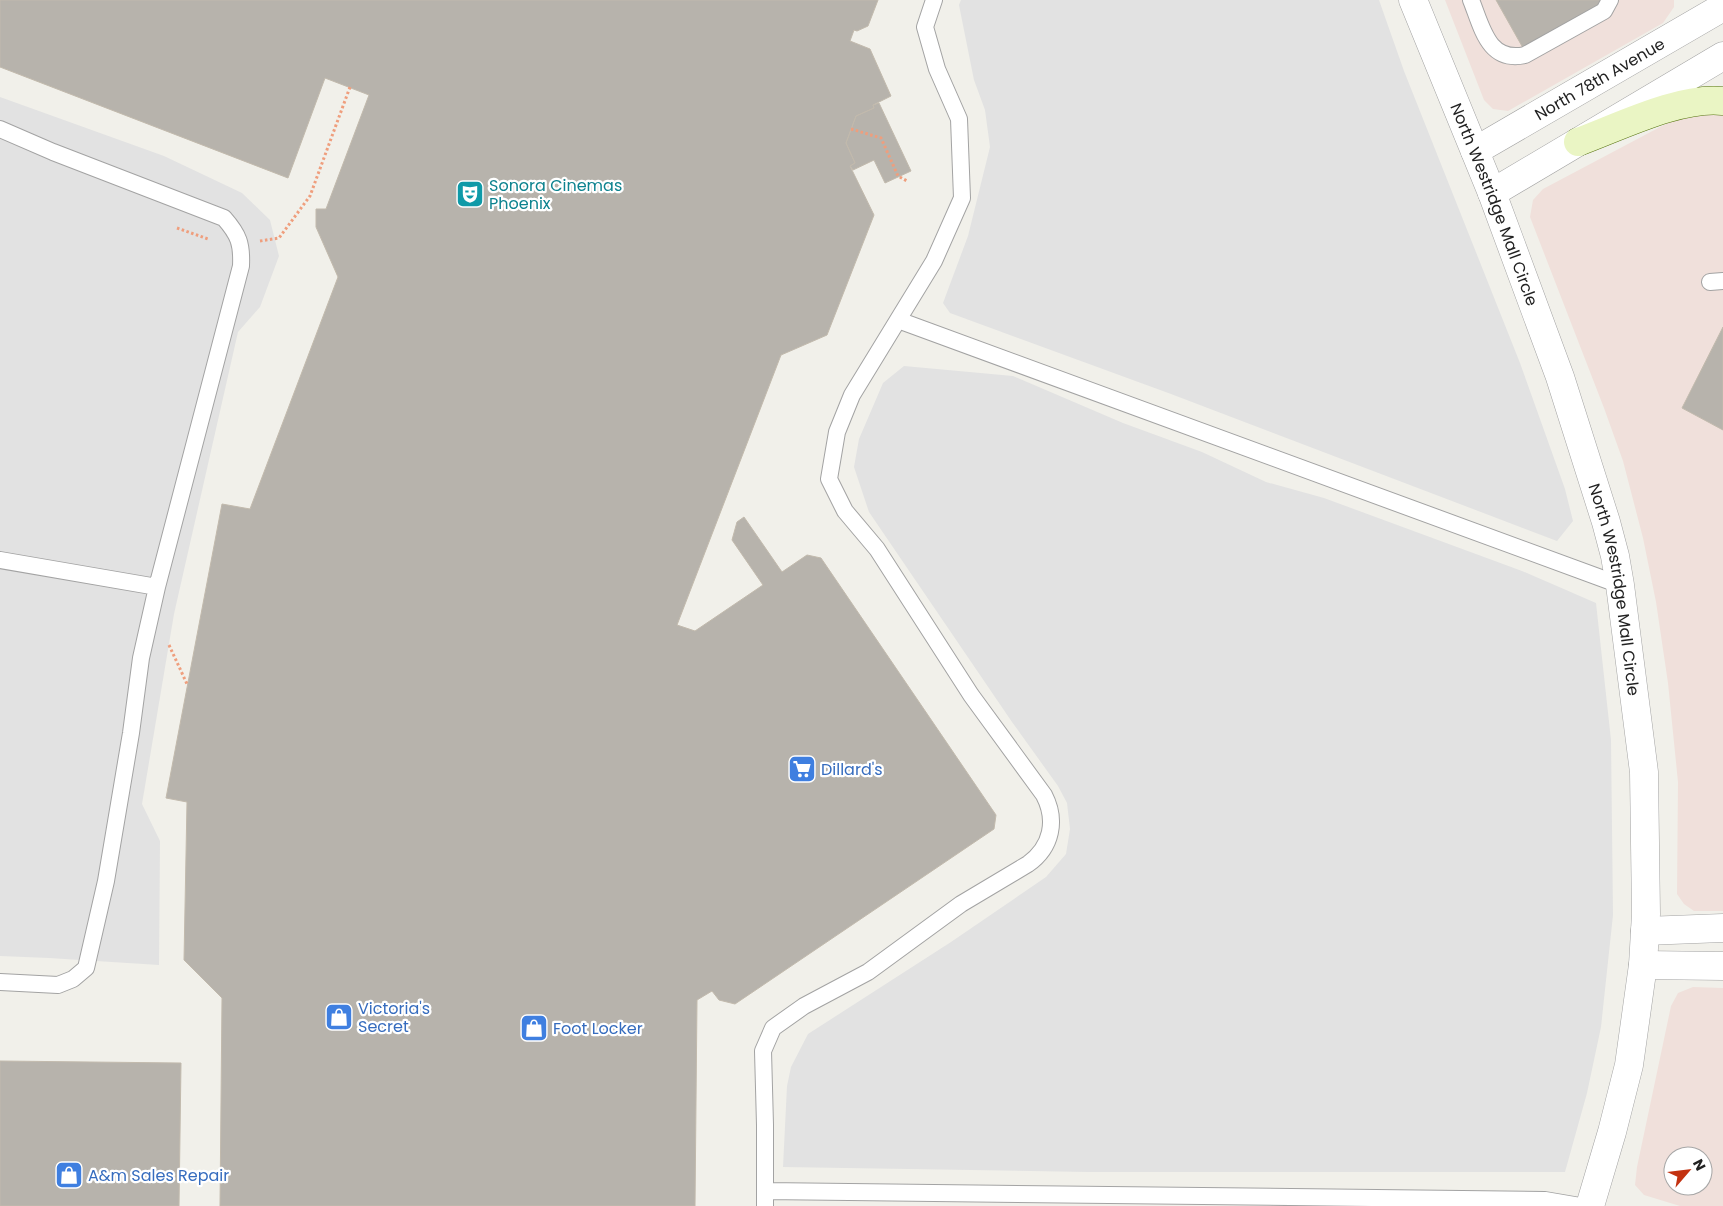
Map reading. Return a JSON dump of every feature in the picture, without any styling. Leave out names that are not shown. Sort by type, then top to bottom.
[{"type":"main road","points":[[1578,142],[1689,102],[1723,101]]},
{"type":"street","name":"North Westridge Mall Circle","points":[[1413,0],[1492,193],[1565,393],[1606,522],[1620,585],[1644,772],[1645,931],[1643,965],[1629,1065],[1590,1206]]},
{"type":"street","name":"North 78th Avenue","points":[[1475,151],[1723,7]]},
{"type":"street","points":[[1492,193],[1723,56]]},
{"type":"street","points":[[1645,931],[1723,928]]},
{"type":"street","points":[[1643,965],[1723,966]]},
{"type":"lane","points":[[934,0],[925,27],[937,69],[959,119],[962,198],[934,261],[852,395],[837,432],[829,479],[845,511],[877,549],[971,695],[1044,795],[1049,805],[1050,831],[1044,848],[1038,857],[962,904],[868,972],[804,1006],[773,1028],[763,1051],[765,1199],[1545,1200],[1580,1206]]},
{"type":"lane","points":[[1471,0],[1488,42],[1497,52],[1516,57],[1525,55],[1604,11],[1610,0]]},
{"type":"lane","points":[[0,130],[224,218],[236,231],[242,250],[241,266],[141,658],[131,733],[106,881],[86,968],[73,979],[58,985],[0,982]]},
{"type":"lane","points":[[898,320],[1620,585]]},
{"type":"lane","points":[[0,560],[158,587]]},
{"type":"path","points":[[279,238],[310,196],[350,88]]},
{"type":"path","points":[[851,130],[881,138],[898,176],[908,181]]},
{"type":"path","points":[[166,640],[188,684]]},
{"type":"shaded area","points":[[961,0],[1379,0],[1404,71],[1520,363],[1565,489],[1573,521],[1557,541],[1171,394],[950,313],[943,303],[968,236],[990,147],[985,110],[974,80],[959,5]]},
{"type":"shaded area","points":[[1445,0],[1674,0],[1674,7],[1663,23],[1508,111],[1493,109],[1484,100]]},
{"type":"shaded area","points":[[0,97],[164,156],[242,193],[270,220],[279,256],[260,307],[238,332],[174,614],[142,804],[160,841],[159,965],[0,956]]},
{"type":"shaded area","points":[[1723,112],[1723,911],[1694,911],[1684,904],[1677,894],[1678,782],[1668,683],[1656,602],[1643,538],[1623,461],[1530,217],[1533,200],[1543,189],[1677,118]]},
{"type":"shaded area","points":[[904,366],[1013,376],[1123,423],[1202,452],[1266,482],[1324,498],[1522,571],[1596,603],[1611,740],[1613,915],[1601,1027],[1587,1093],[1565,1172],[1088,1172],[783,1167],[787,1086],[791,1067],[808,1034],[951,942],[1046,877],[1066,854],[1070,829],[1067,803],[1058,786],[1012,722],[869,512],[854,467],[859,439],[883,383]]},
{"type":"shaded area","points":[[1693,987],[1723,988],[1723,1206],[1680,1206],[1644,1195],[1635,1185],[1637,1167],[1671,1006],[1678,993]]},
{"type":"building","points":[[0,0],[878,0],[868,26],[857,31],[854,30],[850,41],[870,49],[891,96],[873,105],[874,108],[856,116],[846,143],[855,163],[850,166],[874,215],[827,335],[781,355],[677,625],[695,631],[763,585],[732,540],[737,522],[744,517],[782,572],[807,555],[821,558],[996,815],[994,829],[735,1004],[719,1000],[712,991],[697,1000],[695,1206],[220,1206],[222,998],[184,960],[187,802],[166,798],[222,504],[250,509],[338,277],[316,227],[316,209],[326,209],[369,95],[325,78],[288,178],[0,67]]},
{"type":"building","points":[[1496,0],[1600,0],[1603,4],[1523,48]]},
{"type":"building","points":[[879,103],[911,171],[885,183],[874,160],[853,170],[850,166],[855,163],[846,143],[856,116],[874,108],[873,105]]},
{"type":"building","points":[[1723,327],[1723,430],[1682,408]]},
{"type":"building","points":[[0,1061],[181,1063],[179,1206],[0,1206]]},
{"type":"place","name":"Sonora Cinemas Phoenix","points":[[470,194]]},
{"type":"place","name":"Dillard's","points":[[802,769]]},
{"type":"place","name":"Victoria's Secret","points":[[339,1017]]},
{"type":"place","name":"Foot Locker","points":[[534,1028]]},
{"type":"place","name":"A&m Sales Repair","points":[[69,1175]]}]
